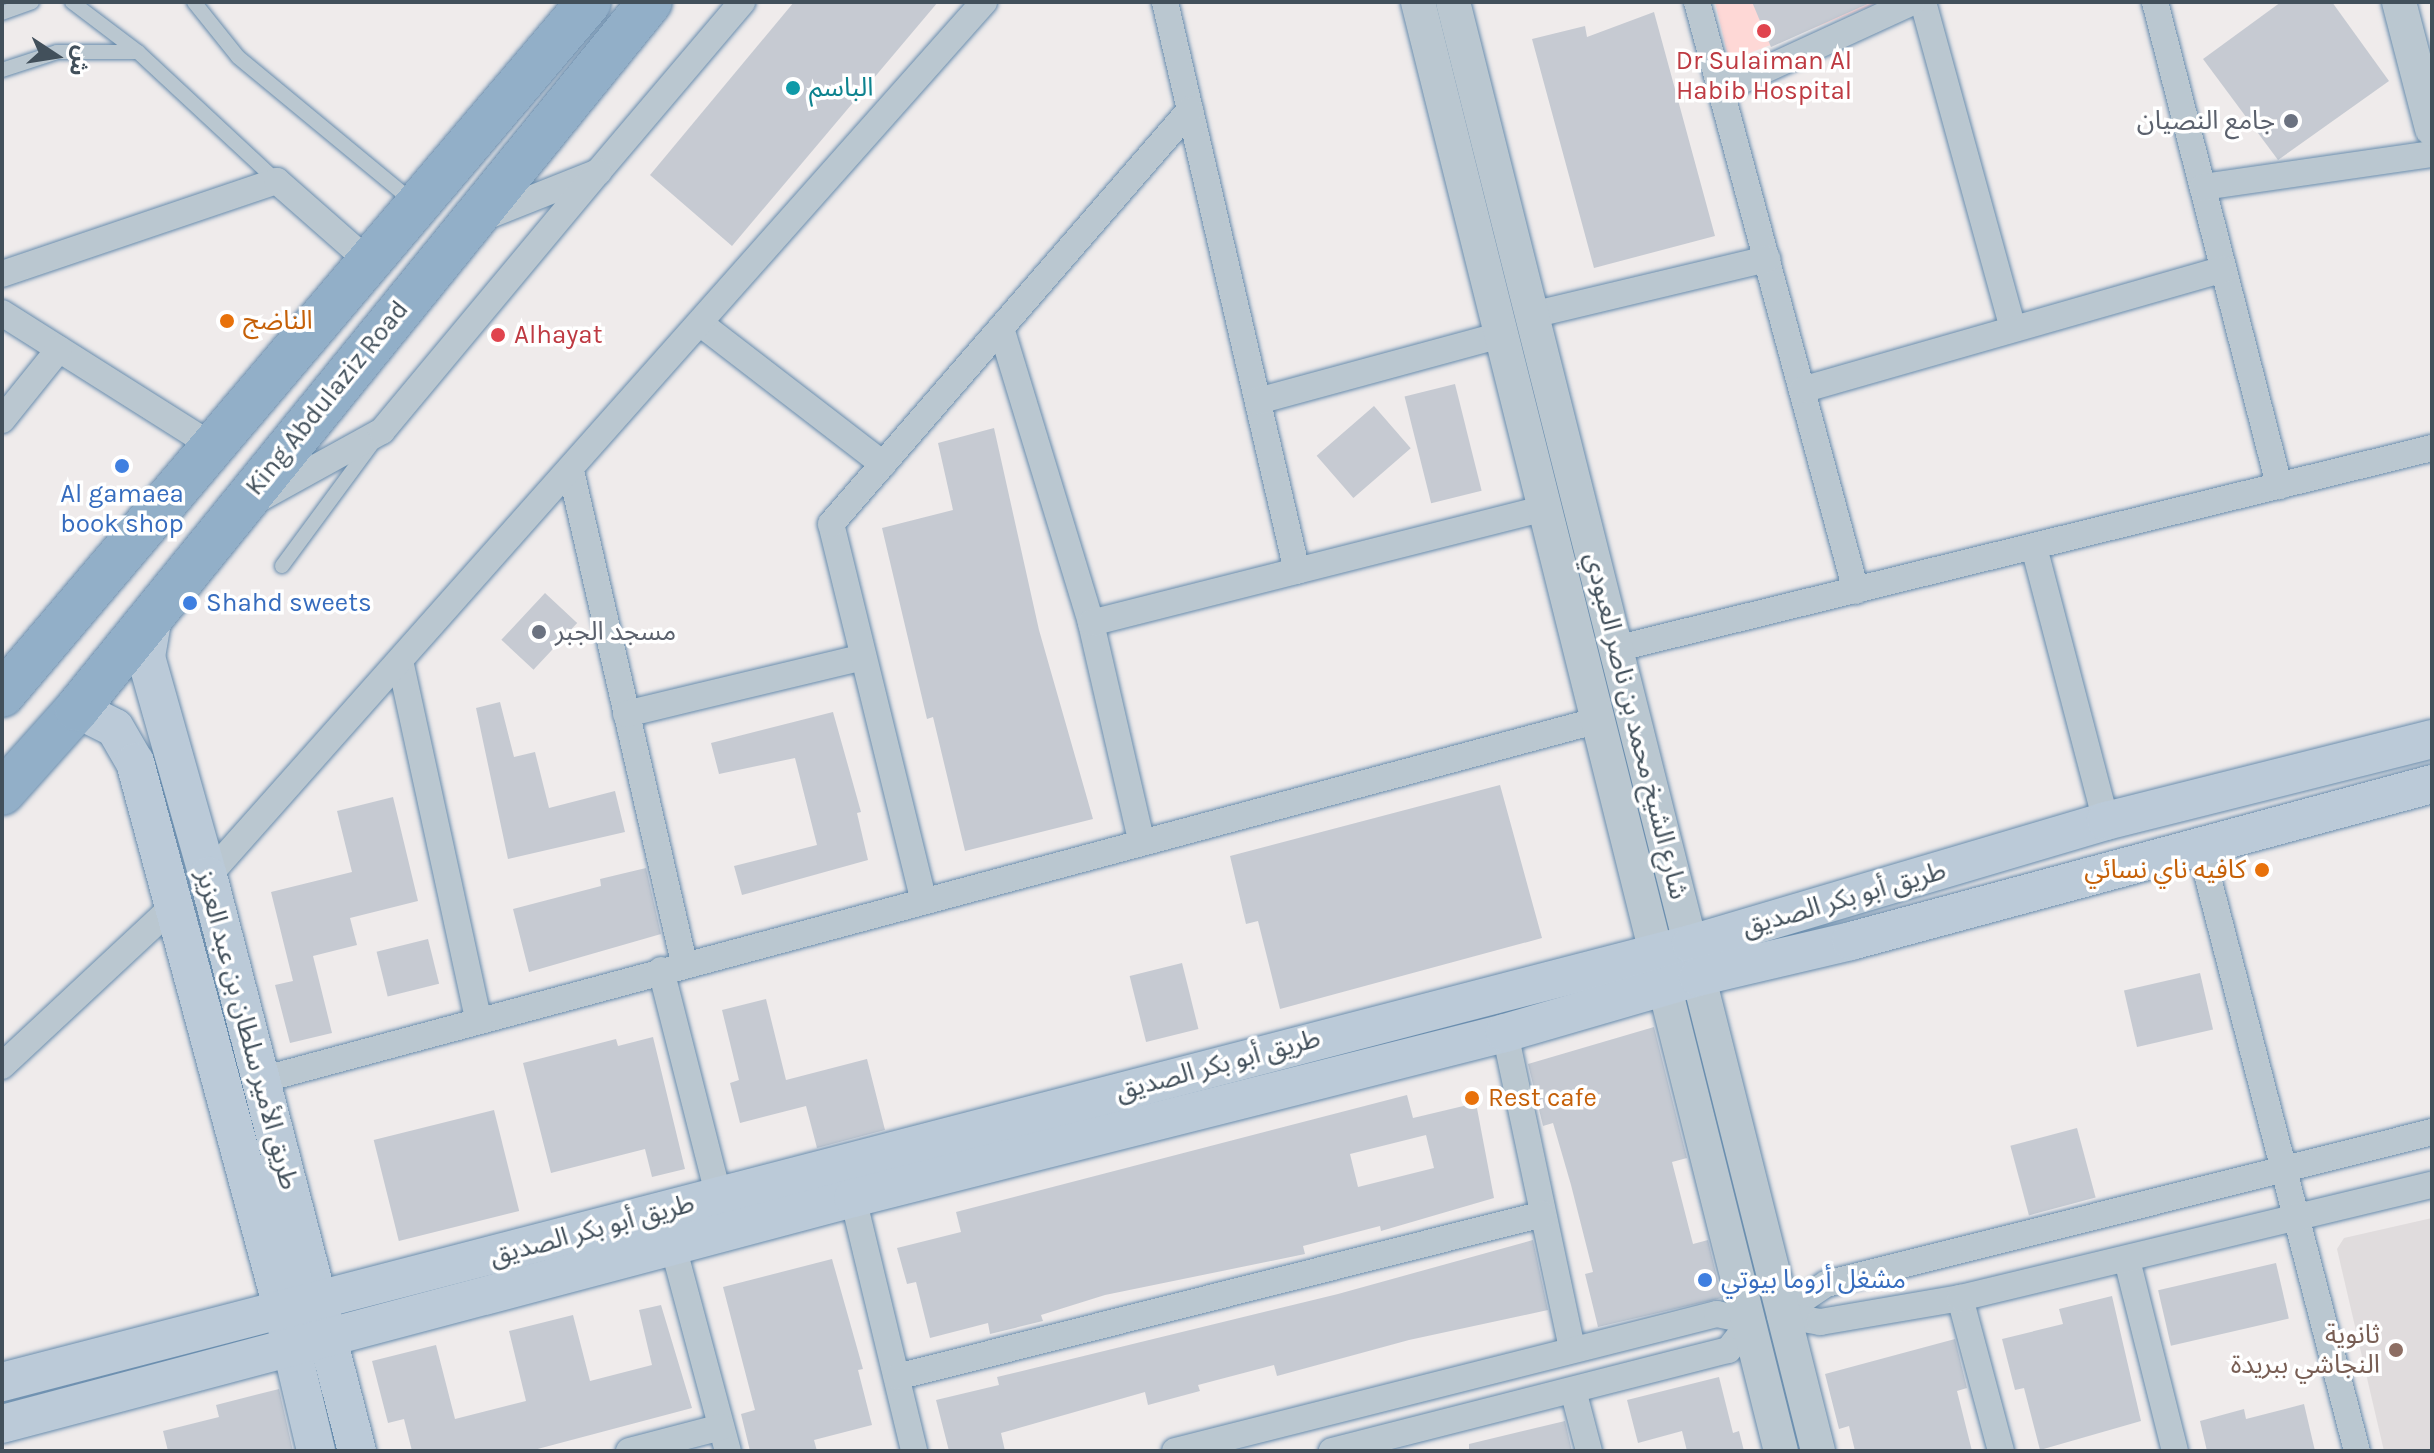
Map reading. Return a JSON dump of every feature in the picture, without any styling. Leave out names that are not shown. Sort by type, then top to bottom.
[{"type":"highway","name":"King Abdulaziz Road","points":[[2,793],[77,709],[154,610],[650,2]]},
{"type":"highway","name":"King Abdulaziz Road","points":[[2,695],[417,205],[577,6]]},
{"type":"main road","name":"طريق الأمير سلطان بن عبد العزيز","points":[[154,610],[146,657],[261,1080],[300,1306],[291,1350],[316,1451]]},
{"type":"main road","name":"طريق الأمير سلطان بن عبد العزيز","points":[[77,709],[115,728],[135,762],[300,1306],[327,1339],[357,1451]]},
{"type":"main road","name":"طريق أبو بكر الصديق","points":[[2,1424],[291,1350],[853,1198],[1505,1033],[1663,988],[1695,960],[2106,821],[2432,739]]},
{"type":"main road","name":"طريق أبو بكر الصديق","points":[[2,1382],[719,1197],[1654,950],[1695,960],[2200,847],[2432,784]]},
{"type":"street","points":[[232,514],[382,431],[742,2]]},
{"type":"street","points":[[208,876],[401,665],[984,2]]},
{"type":"street","points":[[1165,2],[1297,571]]},
{"type":"street","name":"شارع الشيخ محمد بن ناصر العبودي","points":[[1418,2],[1542,509],[1599,720],[1663,988],[1766,1318],[1818,1451]]},
{"type":"street","name":"شارع الشيخ محمد بن ناصر العبودي","points":[[1453,2],[1695,960],[1766,1318],[1781,1451]]},
{"type":"street","points":[[1697,2],[1856,591]]},
{"type":"street","points":[[1721,90],[1912,2]]},
{"type":"street","points":[[1923,2],[2013,329]]},
{"type":"street","points":[[2155,2],[2279,486]]},
{"type":"street","points":[[2399,2],[2432,129]]},
{"type":"street","points":[[923,898],[831,524],[1190,110]]},
{"type":"street","points":[[2203,187],[2432,154]]},
{"type":"street","points":[[470,223],[598,172]]},
{"type":"street","points":[[2,274],[277,181],[369,262]]},
{"type":"street","points":[[1532,315],[1767,259]]},
{"type":"street","points":[[1802,390],[2223,269]]},
{"type":"street","points":[[2,313],[212,446]]},
{"type":"street","points":[[701,324],[883,464]]},
{"type":"street","points":[[1001,328],[1091,623],[1141,839]]},
{"type":"street","points":[[1258,401],[1501,335]]},
{"type":"street","points":[[2,420],[59,349]]},
{"type":"street","points":[[1615,649],[2432,448]]},
{"type":"street","points":[[571,471],[626,714],[672,966],[719,1197]]},
{"type":"street","points":[[1091,623],[1542,509]]},
{"type":"street","points":[[2034,547],[2106,821]]},
{"type":"street","points":[[626,714],[863,657]]},
{"type":"street","points":[[401,665],[478,1019]]},
{"type":"street","points":[[261,1080],[1141,839],[1599,720]]},
{"type":"street","points":[[2200,847],[2357,1451]]},
{"type":"street","points":[[2,1066],[176,904]]},
{"type":"street","points":[[1505,1033],[1572,1347]]},
{"type":"street","points":[[1332,1451],[1728,1350],[1766,1318],[1826,1284],[2432,1132]]},
{"type":"street","points":[[1175,1451],[1572,1347],[1717,1314],[1820,1322],[1960,1298],[2297,1221],[2432,1185]]},
{"type":"street","points":[[853,1198],[914,1451]]},
{"type":"street","points":[[897,1377],[1543,1214]]},
{"type":"street","points":[[629,1451],[724,1439],[673,1246]]},
{"type":"street","points":[[2127,1260],[2175,1451]]},
{"type":"street","points":[[1960,1298],[2001,1451]]},
{"type":"street","points":[[1573,1390],[1589,1451]]},
{"type":"lane","points":[[2,13],[32,2]]},
{"type":"lane","points":[[72,2],[138,52],[277,181]]},
{"type":"lane","points":[[194,2],[238,57],[417,205]]},
{"type":"lane","points":[[2,70],[57,52],[138,52]]},
{"type":"lane","points":[[282,566],[382,431]]},
{"type":"shaded area","name":"Dr Sulaiman Al Habib Hospital","points":[[1715,2],[1881,2],[1729,61]]},
{"type":"shaded area","name":"ثانوية النجاشي ببريدة","points":[[2432,1218],[2432,1451],[2384,1451],[2337,1249],[2344,1238]]},
{"type":"building","name":"الباسم","points":[[794,2],[938,2],[732,246],[650,175]]},
{"type":"building","points":[[1752,2],[1872,2],[1771,47]]},
{"type":"building","name":"جامع النصيان","points":[[2281,2],[2332,2],[2389,81],[2278,160],[2203,59]]},
{"type":"building","points":[[1654,12],[1715,236],[1594,268],[1532,39],[1585,26],[1587,37]]},
{"type":"building","points":[[1455,384],[1482,491],[1431,503],[1405,397]]},
{"type":"building","points":[[1374,406],[1411,448],[1353,498],[1317,456]]},
{"type":"building","points":[[994,428],[1039,630],[1093,819],[965,851],[933,717],[927,719],[882,528],[953,510],[938,443]]},
{"type":"building","name":"مسجد الجبر","points":[[545,593],[577,623],[534,670],[501,640]]},
{"type":"building","points":[[500,702],[514,757],[535,752],[549,808],[615,791],[625,832],[508,859],[476,708]]},
{"type":"building","points":[[833,712],[861,812],[857,813],[868,860],[742,895],[734,866],[817,845],[795,758],[719,774],[711,743]]},
{"type":"building","points":[[1500,785],[1542,938],[1280,1009],[1258,921],[1246,924],[1230,856]]},
{"type":"building","points":[[393,797],[418,901],[350,918],[357,945],[313,956],[332,1033],[290,1043],[275,985],[293,981],[271,892],[352,872],[337,811]]},
{"type":"building","points":[[646,868],[661,934],[529,972],[513,909],[601,886],[600,879]]},
{"type":"building","points":[[428,939],[439,984],[388,996],[377,952]]},
{"type":"building","points":[[1182,963],[1198,1029],[1146,1042],[1130,976]]},
{"type":"building","points":[[2200,973],[2213,1030],[2137,1047],[2124,991]]},
{"type":"building","points":[[766,999],[786,1080],[867,1059],[885,1130],[817,1148],[806,1106],[740,1123],[730,1083],[739,1080],[722,1010]]},
{"type":"building","points":[[1654,1027],[1687,1158],[1672,1162],[1693,1244],[1708,1240],[1722,1298],[1598,1327],[1585,1274],[1593,1272],[1571,1185],[1553,1123],[1543,1126],[1528,1064]]},
{"type":"building","points":[[653,1037],[685,1169],[652,1177],[645,1149],[551,1173],[523,1063],[616,1039],[618,1046]]},
{"type":"building","points":[[1407,1095],[1413,1118],[1476,1103],[1494,1198],[1381,1231],[1380,1226],[1303,1246],[1305,1254],[1105,1295],[1041,1315],[1043,1321],[990,1334],[988,1323],[930,1338],[916,1282],[907,1284],[897,1248],[961,1232],[956,1212]],"holes":[[[1426,1135],[1434,1168],[1358,1187],[1350,1154]]]},
{"type":"building","points":[[494,1110],[519,1211],[399,1241],[374,1140]]},
{"type":"building","points":[[2077,1128],[2096,1198],[2029,1215],[2010,1146]]},
{"type":"building","points":[[1533,1240],[1548,1310],[1409,1340],[1277,1376],[1274,1365],[1198,1385],[1200,1391],[1148,1405],[1145,1392],[1001,1433],[1005,1451],[949,1451],[936,1400],[999,1385],[997,1377],[1338,1294]]},
{"type":"building","points":[[832,1259],[863,1369],[858,1370],[872,1425],[814,1440],[817,1451],[750,1451],[741,1414],[755,1410],[723,1287]]},
{"type":"building","points":[[2276,1263],[2289,1319],[2171,1346],[2158,1290]]},
{"type":"building","points":[[2112,1296],[2141,1421],[2040,1450],[2024,1388],[2015,1390],[2002,1339],[2063,1324],[2059,1309]]},
{"type":"building","points":[[661,1305],[692,1408],[530,1451],[412,1451],[404,1419],[388,1423],[372,1361],[436,1345],[455,1419],[526,1401],[509,1331],[573,1315],[590,1381],[652,1365],[639,1310]]},
{"type":"building","points":[[1955,1339],[1967,1388],[1957,1391],[1972,1451],[1855,1451],[1849,1426],[1839,1429],[1825,1374]]},
{"type":"building","points":[[1719,1377],[1733,1433],[1739,1431],[1744,1451],[1687,1451],[1682,1431],[1638,1443],[1627,1400]]},
{"type":"building","points":[[279,1389],[293,1451],[168,1451],[163,1431],[219,1417],[216,1405]]},
{"type":"building","points":[[2304,1404],[2315,1451],[2207,1451],[2200,1421],[2244,1409],[2246,1419]]},
{"type":"building","points":[[1565,1421],[1572,1451],[1469,1451],[1469,1444]]},
{"type":"place","name":"Dr Sulaiman Al Habib Hospital","points":[[1764,31]]},
{"type":"place","name":"الباسم","points":[[793,88]]},
{"type":"place","name":"جامع النصيان","points":[[2291,121]]},
{"type":"place","name":"الناضج","points":[[227,321]]},
{"type":"place","name":"Alhayat","points":[[498,335]]},
{"type":"place","name":"Al gamaea book shop","points":[[122,466]]},
{"type":"place","name":"Shahd sweets","points":[[190,603]]},
{"type":"place","name":"مسجد الجبر","points":[[539,632]]},
{"type":"place","name":"كافيه ناي نسائي","points":[[2262,870]]},
{"type":"place","name":"Rest cafe","points":[[1472,1098]]},
{"type":"place","name":"مشغل أروما بيوتي","points":[[1705,1280]]},
{"type":"place","name":"ثانوية النجاشي ببريدة","points":[[2396,1350]]}]
